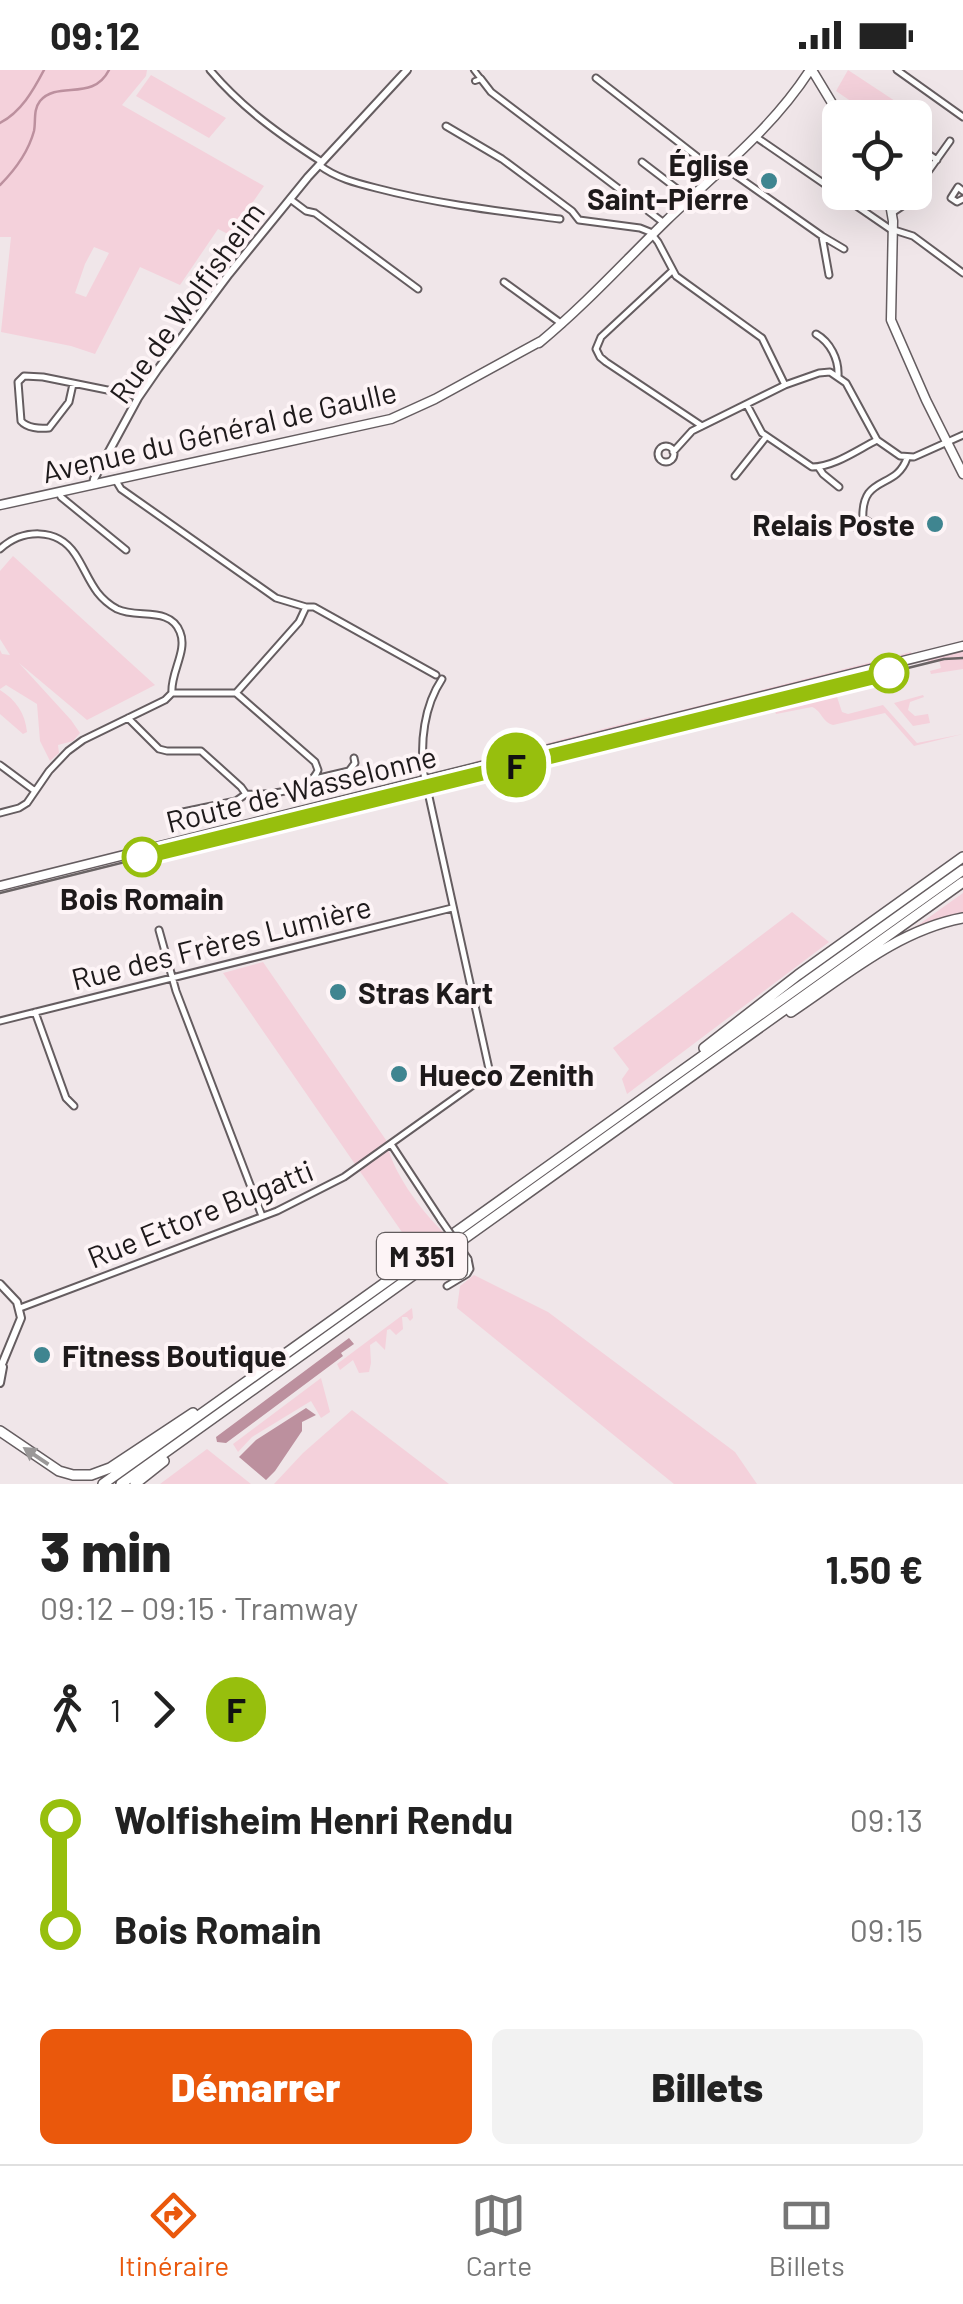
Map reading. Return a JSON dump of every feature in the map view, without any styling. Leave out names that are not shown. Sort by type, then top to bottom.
[{"type":"highway","points":[[616,1118],[752,1010],[963,854]]},
{"type":"highway","name":"M 351","points":[[103,1484],[963,870]]},
{"type":"highway","name":"M 351","points":[[121,1484],[963,882]]},
{"type":"highway","points":[[715,1059],[900,940],[936,924],[963,918]]},
{"type":"highway","points":[[135,1484],[279,1371]]},
{"type":"highway","points":[[0,1431],[59,1471],[91,1475],[110,1468],[243,1384]]},
{"type":"main road","points":[[811,70],[830,100]]},
{"type":"main road","name":"Avenue du Général de Gaulle","points":[[0,505],[391,419],[498,365],[562,324],[778,114],[811,70]]},
{"type":"main road","points":[[892,210],[891,320],[963,474]]},
{"type":"main road","name":"Route de Wasselonne","points":[[0,886],[963,646]]},
{"type":"street","points":[[210,70],[259,119],[329,172],[406,197],[560,219]]},
{"type":"street","name":"Rue de Wolfisheim","points":[[93,484],[138,398],[218,290],[289,200],[407,70]]},
{"type":"street","points":[[474,70],[478,80],[492,92],[664,223]]},
{"type":"street","points":[[897,70],[963,116]]},
{"type":"street","points":[[596,78],[721,170],[844,249]]},
{"type":"street","points":[[446,126],[502,159],[579,220],[640,228],[653,235],[672,271],[762,338],[785,385]]},
{"type":"street","points":[[756,136],[893,230],[914,236],[963,273]]},
{"type":"street","points":[[932,166],[950,142]]},
{"type":"street","points":[[932,157],[936,160]]},
{"type":"street","points":[[642,162],[691,200]]},
{"type":"street","points":[[961,186],[951,198],[957,202],[963,198]]},
{"type":"street","points":[[289,200],[315,213],[418,289]]},
{"type":"street","points":[[892,213],[896,210]]},
{"type":"street","points":[[822,236],[829,275]]},
{"type":"street","points":[[672,271],[602,337],[596,349],[606,362],[702,426]]},
{"type":"street","points":[[504,282],[562,324]]},
{"type":"street","points":[[816,334],[826,340],[837,363],[838,376]]},
{"type":"street","points":[[674,452],[692,431],[785,385],[830,372],[846,383],[877,440],[892,453],[914,457],[963,435]]},
{"type":"street","points":[[73,384],[70,402],[49,428],[24,424],[20,378],[43,377],[138,398]]},
{"type":"street","points":[[747,405],[766,437],[812,467],[819,468],[877,440]]},
{"type":"street","points":[[735,476],[766,437]]},
{"type":"street","points":[[863,521],[868,492],[897,474],[906,458]]},
{"type":"street","points":[[819,468],[840,487]]},
{"type":"street","points":[[115,479],[120,489],[276,598],[314,607],[439,677],[429,702],[422,754],[452,908]]},
{"type":"street","points":[[59,492],[61,498],[126,550]]},
{"type":"street","points":[[0,549],[23,534],[56,538],[76,555],[90,583],[105,601],[122,612],[170,619],[181,635],[172,693],[166,700],[84,740],[68,751],[27,802],[0,812]]},
{"type":"street","points":[[236,693],[299,622],[306,607]]},
{"type":"street","points":[[172,693],[236,693],[315,762],[315,779]]},
{"type":"street","points":[[128,718],[160,749],[201,751],[246,794]]},
{"type":"street","points":[[183,812],[236,802],[246,794],[264,795],[349,771],[354,758]]},
{"type":"street","points":[[0,764],[35,791]]},
{"type":"street","name":"Rue des Frères Lumière","points":[[0,1021],[452,908]]},
{"type":"street","name":"Rue Ettore Bugatti","points":[[20,1308],[319,1192],[487,1075],[487,1059],[452,908]]},
{"type":"street","points":[[158,930],[172,978],[262,1216]]},
{"type":"street","points":[[35,1012],[66,1098],[74,1106]]},
{"type":"street","points":[[391,1144],[468,1259],[468,1274],[447,1286]]},
{"type":"street","points":[[0,1284],[20,1308],[0,1383]]},
{"type":"shaded area","points":[[0,70],[147,70],[122,105],[264,186],[230,235],[218,229],[180,285],[140,267],[95,354],[1,332],[11,237],[0,237]],"holes":[[[94,247],[109,253],[86,297],[75,293]]]},
{"type":"shaded area","points":[[848,70],[893,100],[849,100],[836,91]]},
{"type":"shaded area","points":[[151,75],[226,118],[209,138],[136,96]]},
{"type":"shaded area","points":[[13,556],[155,685],[87,720],[19,663],[80,733],[73,741],[58,745],[59,753],[50,761],[40,741],[37,704],[6,685],[0,689],[0,650],[10,655],[0,639],[0,571]]},
{"type":"shaded area","points":[[963,649],[963,669],[931,674],[930,671],[941,668],[939,660],[928,662],[927,658]]},
{"type":"shaded area","points":[[911,652],[912,655],[654,717]]},
{"type":"shaded area","points":[[830,683],[842,712],[883,705],[917,743],[963,734],[914,746],[885,713],[833,725],[812,707],[776,714],[774,709],[749,713],[654,738],[657,726]]},
{"type":"shaded area","points":[[0,690],[19,708],[27,732],[23,734],[0,714]]},
{"type":"shaded area","points":[[923,695],[910,702],[908,710],[915,716],[928,714],[930,723],[913,726],[894,703]]},
{"type":"shaded area","points":[[650,717],[652,720],[468,765],[476,761]]},
{"type":"shaded area","points":[[638,731],[646,740],[520,771],[518,760]]},
{"type":"shaded area","points":[[963,893],[963,916],[914,928]]},
{"type":"shaded area","points":[[792,912],[829,942],[627,1094],[622,1079],[629,1069],[613,1048]]},
{"type":"shaded area","points":[[263,962],[386,1140],[408,1189],[443,1232],[415,1251],[223,973]]},
{"type":"shaded area","points":[[474,1275],[548,1312],[735,1452],[757,1484],[674,1484],[457,1308],[460,1286]]},
{"type":"shaded area","points":[[412,1308],[410,1321],[402,1317],[403,1329],[396,1335],[387,1330],[385,1350],[376,1341],[370,1345],[369,1372],[359,1373],[353,1360],[340,1370],[337,1364]]},
{"type":"shaded area","points":[[349,1338],[354,1344],[341,1353],[343,1356],[226,1443],[217,1442],[216,1437]]},
{"type":"shaded area","points":[[321,1378],[330,1412],[321,1418],[311,1401],[252,1437],[238,1452],[233,1444]]},
{"type":"shaded area","points":[[306,1408],[316,1415],[302,1422],[302,1431],[266,1480],[239,1457],[256,1440]]},
{"type":"shaded area","points":[[352,1410],[449,1484],[274,1484]]},
{"type":"shaded area","points":[[207,1449],[251,1484],[160,1484]]},
{"type":"waterway","points":[[0,123],[20,107],[44,70]]},
{"type":"waterway","points":[[0,185],[28,147],[40,101],[56,92],[94,85],[109,70]]},
{"type":"tram line","points":[[0,893],[944,659],[963,658]]},
{"type":"tram line","name":"F","points":[[142,857],[889,673]]},
{"type":"place","name":"Église Saint-Pierre","points":[[769,181]]},
{"type":"place","name":"Relais Poste","points":[[935,524]]},
{"type":"place","name":"Bois Romain","points":[[142,857]]},
{"type":"place","name":"Stras Kart","points":[[338,992]]},
{"type":"place","name":"Hueco Zenith","points":[[399,1074]]},
{"type":"place","name":"Fitness Boutique","points":[[42,1355]]}]
